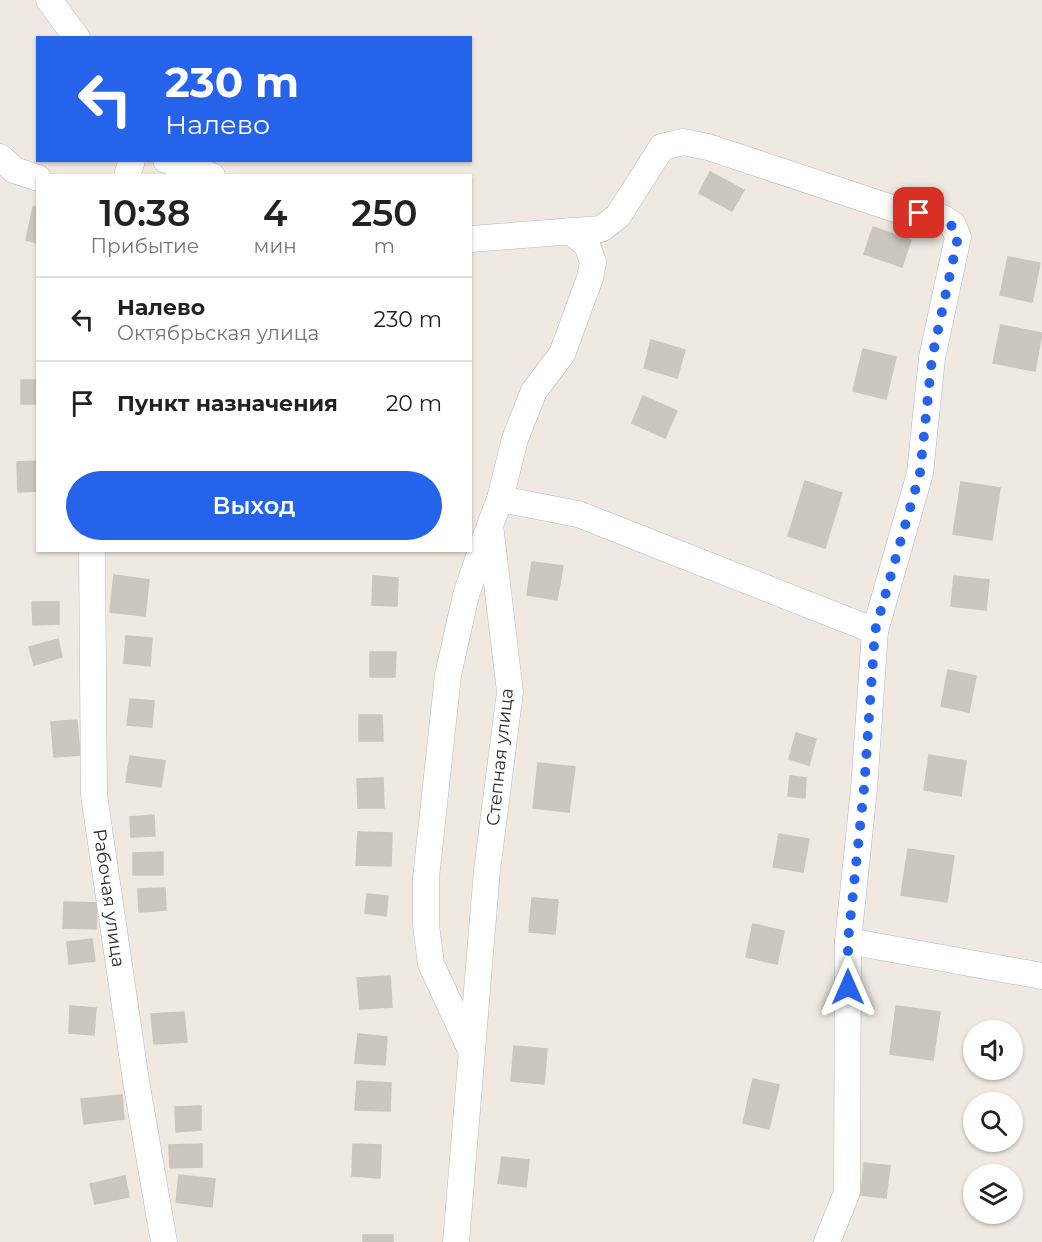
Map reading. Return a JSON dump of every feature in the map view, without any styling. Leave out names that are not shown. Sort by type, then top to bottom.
[{"type":"street","points":[[49,0],[76,36]]},
{"type":"street","points":[[472,239],[601,229],[618,216],[662,147],[683,142],[708,147],[896,209],[943,218],[953,225],[958,237],[932,358],[920,473],[875,631],[864,789],[848,941],[847,1192],[826,1242]]},
{"type":"street","points":[[0,157],[14,170],[36,177]]},
{"type":"street","points":[[172,162],[206,174]]},
{"type":"street","name":"Степная улица","points":[[456,1242],[470,1048],[487,870],[510,692],[490,525],[500,499],[515,439],[534,391],[562,354],[590,278],[593,262],[586,245],[570,231]]},
{"type":"street","points":[[500,499],[578,514],[875,631]]},
{"type":"street","points":[[470,1048],[431,964],[426,925],[426,878],[448,675],[466,595],[490,525]]},
{"type":"street","name":"Рабочая улица","points":[[92,552],[94,795],[136,1081],[164,1242]]},
{"type":"street","points":[[848,941],[1042,976]]},
{"type":"building","points":[[710,172],[744,190],[732,211],[699,193]]},
{"type":"building","points":[[33,207],[36,207],[36,242],[26,240]]},
{"type":"building","points":[[873,227],[911,240],[902,267],[864,254]]},
{"type":"building","points":[[1008,257],[1040,263],[1032,302],[1000,295]]},
{"type":"building","points":[[1001,325],[1042,333],[1035,371],[993,363]]},
{"type":"building","points":[[651,340],[685,350],[677,378],[644,368]]},
{"type":"building","points":[[863,349],[896,357],[886,399],[853,391]]},
{"type":"building","points":[[21,380],[36,380],[36,404],[21,404]]},
{"type":"building","points":[[643,396],[677,411],[665,438],[632,423]]},
{"type":"building","points":[[36,461],[36,491],[18,492],[17,462]]},
{"type":"building","points":[[805,481],[842,493],[825,548],[788,536]]},
{"type":"building","points":[[961,482],[1000,488],[992,540],[953,534]]},
{"type":"building","points":[[532,562],[563,566],[557,600],[527,595]]},
{"type":"building","points":[[114,575],[149,580],[145,616],[110,612]]},
{"type":"building","points":[[373,576],[398,578],[397,606],[372,605]]},
{"type":"building","points":[[954,576],[989,580],[986,610],[951,606]]},
{"type":"building","points":[[32,602],[59,602],[59,624],[33,625]]},
{"type":"building","points":[[126,636],[152,638],[150,666],[124,663]]},
{"type":"building","points":[[58,639],[62,657],[34,665],[29,647]]},
{"type":"building","points":[[370,652],[396,652],[395,677],[370,677]]},
{"type":"building","points":[[948,670],[976,676],[969,712],[941,706]]},
{"type":"building","points":[[130,699],[154,701],[152,727],[127,725]]},
{"type":"building","points":[[359,715],[382,715],[383,741],[359,741]]},
{"type":"building","points":[[77,720],[80,755],[54,757],[51,722]]},
{"type":"building","points":[[796,733],[816,739],[809,765],[789,759]]},
{"type":"building","points":[[929,755],[966,761],[961,796],[924,790]]},
{"type":"building","points":[[130,756],[165,761],[161,787],[126,782]]},
{"type":"building","points":[[538,763],[575,767],[569,812],[533,808]]},
{"type":"building","points":[[790,776],[806,778],[805,798],[788,796]]},
{"type":"building","points":[[383,778],[384,808],[358,808],[357,779]]},
{"type":"building","points":[[154,815],[155,836],[131,837],[130,817]]},
{"type":"building","points":[[358,832],[392,833],[391,866],[356,865]]},
{"type":"building","points":[[779,834],[809,839],[803,872],[773,867]]},
{"type":"building","points":[[908,849],[954,856],[947,902],[901,895]]},
{"type":"building","points":[[163,852],[163,875],[133,875],[133,853]]},
{"type":"building","points":[[165,888],[166,910],[139,912],[138,889]]},
{"type":"building","points":[[367,894],[388,896],[386,916],[365,913]]},
{"type":"building","points":[[532,898],[558,900],[555,934],[529,932]]},
{"type":"building","points":[[64,902],[97,903],[96,929],[63,928]]},
{"type":"building","points":[[753,924],[784,931],[777,964],[746,957]]},
{"type":"building","points":[[92,939],[95,961],[69,964],[67,942]]},
{"type":"building","points":[[390,976],[392,1007],[360,1009],[357,978]]},
{"type":"building","points":[[70,1006],[96,1008],[94,1035],[69,1033]]},
{"type":"building","points":[[896,1006],[940,1012],[933,1060],[890,1054]]},
{"type":"building","points":[[184,1012],[187,1042],[154,1044],[151,1014]]},
{"type":"building","points":[[358,1034],[387,1037],[385,1065],[355,1063]]},
{"type":"building","points":[[514,1046],[547,1049],[544,1084],[511,1081]]},
{"type":"building","points":[[753,1079],[779,1085],[769,1129],[743,1123]]},
{"type":"building","points":[[357,1081],[391,1083],[390,1111],[355,1110]]},
{"type":"building","points":[[122,1095],[124,1119],[84,1124],[81,1099]]},
{"type":"building","points":[[201,1106],[201,1130],[176,1132],[175,1107]]},
{"type":"building","points":[[202,1144],[202,1167],[170,1168],[169,1145]]},
{"type":"building","points":[[353,1144],[381,1145],[380,1178],[352,1176]]},
{"type":"building","points":[[502,1157],[529,1160],[526,1187],[498,1183]]},
{"type":"building","points":[[864,1163],[890,1166],[886,1198],[861,1195]]},
{"type":"building","points":[[179,1175],[215,1179],[212,1207],[176,1202]]},
{"type":"building","points":[[125,1176],[129,1197],[95,1204],[90,1184]]},
{"type":"building","points":[[363,1235],[393,1235],[393,1242],[363,1242]]},
{"type":"route","points":[[848,987],[848,941],[864,789],[875,631],[920,473],[932,358],[958,237],[953,225],[943,218],[919,213]]}]
